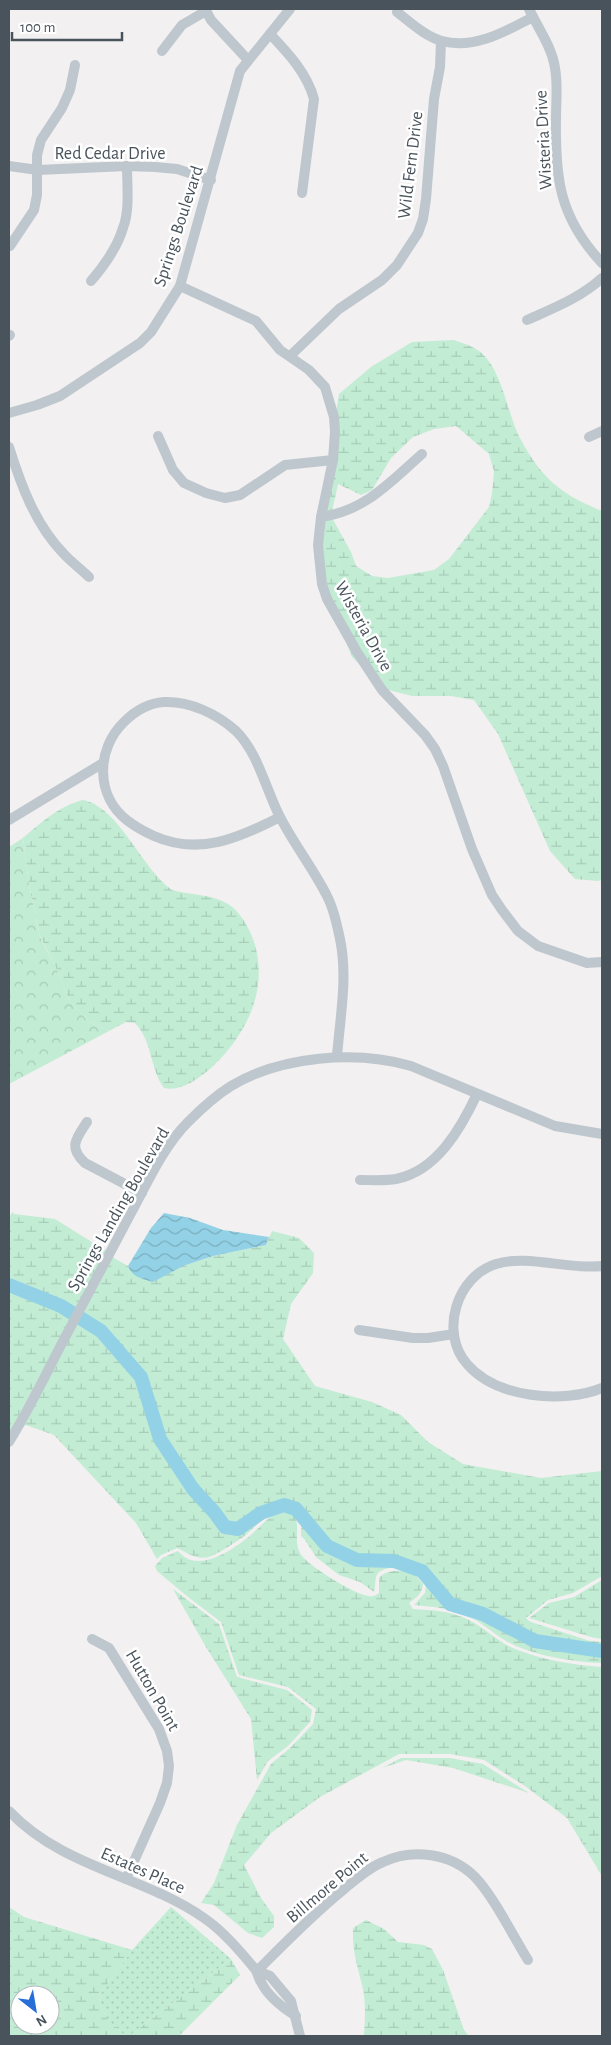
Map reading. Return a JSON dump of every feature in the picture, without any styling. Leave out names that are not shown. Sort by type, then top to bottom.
[{"type":"street","name":"Springs Boulevard","points":[[9,413],[60,396],[140,343],[151,332],[180,286],[240,71],[290,9]]},
{"type":"street","points":[[162,51],[182,25],[205,10],[211,20],[248,60]]},
{"type":"street","points":[[397,12],[441,41],[457,43],[476,41],[500,34],[531,13]]},
{"type":"street","name":"Wisteria Drive","points":[[531,13],[550,51],[555,68],[556,154],[560,192],[568,213],[580,235],[589,249],[602,263]]},
{"type":"street","points":[[270,34],[292,57],[311,88],[314,98],[302,193]]},
{"type":"street","name":"Wild Fern Drive","points":[[290,356],[339,309],[382,280],[410,248],[418,233],[423,219],[426,199],[441,41]]},
{"type":"street","points":[[10,246],[34,210],[37,195],[37,154],[41,140],[66,99],[75,65]]},
{"type":"street","name":"Red Cedar Drive","points":[[9,166],[38,170],[127,166],[177,169],[211,180]]},
{"type":"street","points":[[91,282],[105,265],[124,228],[127,166]]},
{"type":"street","points":[[527,320],[574,298],[590,289],[602,278]]},
{"type":"street","name":"Wisteria Drive","points":[[180,286],[256,321],[280,350],[316,376],[325,387],[334,417],[335,432],[333,460],[321,517],[318,544],[318,563],[327,600],[357,652],[382,690],[425,735],[435,749],[443,766],[463,828],[492,895],[518,931],[538,946],[587,962],[602,962]]},
{"type":"street","points":[[589,437],[602,431]]},
{"type":"street","points":[[158,436],[173,470],[184,483],[206,494],[225,498],[240,495],[285,465],[333,460]]},
{"type":"street","points":[[9,447],[26,495],[43,527],[64,554],[90,577]]},
{"type":"street","points":[[321,517],[339,514],[358,507],[422,454]]},
{"type":"street","points":[[280,817],[230,840],[210,844],[190,844],[157,837],[126,820],[117,810],[105,786],[103,763],[107,745],[116,729],[140,709],[164,702],[196,707],[223,721],[245,742],[254,757],[280,817],[328,897],[334,915],[343,960],[337,1056]]},
{"type":"street","points":[[9,820],[103,763]]},
{"type":"street","name":"Springs Landing Boulevard","points":[[9,1442],[97,1276],[172,1142],[187,1123],[219,1094],[254,1075],[310,1060],[337,1056],[392,1061],[411,1066],[555,1126],[602,1134]]},
{"type":"street","points":[[360,1180],[397,1179],[412,1173],[428,1163],[453,1138],[466,1118],[477,1094]]},
{"type":"street","points":[[87,1122],[76,1139],[74,1147],[78,1156],[85,1163],[142,1194]]},
{"type":"street","points":[[602,1266],[581,1267],[512,1260],[495,1264],[476,1275],[463,1290],[456,1305],[454,1334],[465,1362],[475,1373],[500,1386],[546,1396],[575,1395],[602,1388]]},
{"type":"street","points":[[359,1330],[413,1338],[454,1334]]},
{"type":"street","name":"Hutton Point","points":[[92,1639],[109,1648],[159,1729],[167,1750],[169,1766],[167,1783],[126,1879]]},
{"type":"street","name":"Estates Place","points":[[9,1811],[39,1837],[63,1852],[185,1906],[206,1919],[256,1970],[270,1976],[291,2000],[300,2036]]},
{"type":"street","name":"Billmore Point","points":[[256,1970],[325,1905],[363,1874],[383,1862],[406,1854],[427,1854],[441,1858],[455,1863],[474,1877],[487,1894],[528,1960]]},
{"type":"green space","points":[[454,340],[479,351],[494,369],[516,430],[537,465],[564,492],[602,511],[602,880],[575,879],[550,851],[498,734],[474,700],[451,696],[412,696],[385,689],[352,657],[323,585],[314,556],[339,394],[371,367],[412,342]],"holes":[[[456,426],[489,454],[494,471],[489,507],[449,559],[434,570],[388,578],[372,576],[356,566],[351,552],[331,516],[338,484],[361,495],[372,490],[391,458],[413,437],[434,429]]]},
{"type":"green space","points":[[83,800],[96,805],[108,814],[150,868],[172,890],[208,896],[228,904],[242,917],[251,934],[257,953],[259,971],[253,1007],[236,1040],[224,1055],[211,1068],[183,1086],[170,1089],[164,1088],[159,1080],[145,1038],[135,1023],[126,1022],[109,1031],[89,1022],[69,1000],[58,972],[40,936],[29,885],[23,838],[58,810]]},
{"type":"green space","points":[[23,838],[29,885],[40,937],[58,972],[69,1000],[89,1022],[109,1031],[9,1084],[9,847]]},
{"type":"green space","points":[[13,1212],[14,1214],[55,1219],[106,1251],[9,1434],[9,1217]]},
{"type":"green space","points":[[272,1231],[299,1238],[314,1253],[313,1273],[291,1304],[283,1339],[315,1386],[372,1402],[401,1415],[428,1442],[463,1464],[541,1478],[602,1471],[602,1576],[573,1593],[548,1600],[526,1618],[534,1623],[590,1641],[602,1642],[602,1663],[570,1660],[526,1650],[510,1643],[476,1620],[463,1614],[443,1608],[414,1605],[425,1593],[426,1584],[419,1574],[410,1569],[392,1568],[382,1570],[377,1575],[374,1592],[360,1582],[339,1575],[316,1557],[301,1536],[301,1524],[298,1514],[291,1510],[277,1510],[271,1513],[243,1537],[209,1557],[196,1557],[177,1548],[161,1555],[157,1559],[136,1523],[54,1435],[26,1425],[22,1427],[112,1257],[128,1266],[129,1269],[183,1266],[213,1256],[266,1245]]},
{"type":"green space","points":[[285,1512],[294,1515],[296,1519],[297,1544],[304,1558],[320,1571],[352,1590],[368,1596],[374,1596],[379,1593],[379,1578],[382,1575],[396,1571],[411,1573],[423,1584],[420,1593],[409,1603],[413,1609],[441,1611],[462,1617],[475,1623],[509,1646],[526,1653],[547,1659],[602,1667],[602,1876],[567,1818],[525,1786],[484,1760],[450,1754],[399,1754],[320,1797],[271,1833],[244,1865],[261,1898],[274,1916],[274,1927],[262,1938],[248,1933],[214,1905],[201,1903],[214,1883],[237,1825],[271,1764],[290,1748],[313,1724],[316,1709],[288,1687],[239,1675],[221,1622],[157,1571],[155,1566],[162,1558],[178,1551],[185,1558],[191,1560],[208,1560],[217,1557],[250,1536],[272,1516]]},
{"type":"green space","points":[[602,1580],[602,1639],[529,1618],[549,1603],[574,1597]]},
{"type":"green space","points":[[173,1589],[219,1624],[237,1677],[287,1690],[312,1710],[310,1722],[288,1746],[268,1761],[257,1780],[251,1719],[206,1647]]},
{"type":"green space","points":[[401,1758],[450,1758],[483,1764],[529,1793],[453,1768],[406,1760],[382,1768]]},
{"type":"green space","points":[[9,1907],[24,1917],[132,1950],[98,1997],[106,2018],[125,2036],[9,2036]]},
{"type":"green space","points":[[171,1907],[231,1959],[129,2036],[125,2036],[106,2018],[98,1997],[132,1950]]},
{"type":"green space","points":[[366,1920],[384,1929],[398,1942],[424,1945],[432,1949],[443,1970],[464,2030],[469,2036],[364,2036],[365,2001],[354,1952],[353,1928]]},
{"type":"green space","points":[[231,1959],[240,1975],[179,2036],[129,2036]]},
{"type":"water","points":[[164,1213],[190,1218],[223,1230],[269,1237],[266,1245],[213,1256],[183,1266],[153,1282],[141,1279],[128,1266],[151,1228]]},
{"type":"waterway","points":[[9,1285],[61,1306],[101,1331],[141,1377],[160,1439],[193,1489],[225,1527],[238,1529],[261,1513],[284,1505],[296,1509],[327,1546],[357,1560],[394,1561],[422,1571],[450,1604],[483,1614],[535,1641],[602,1651]]}]
